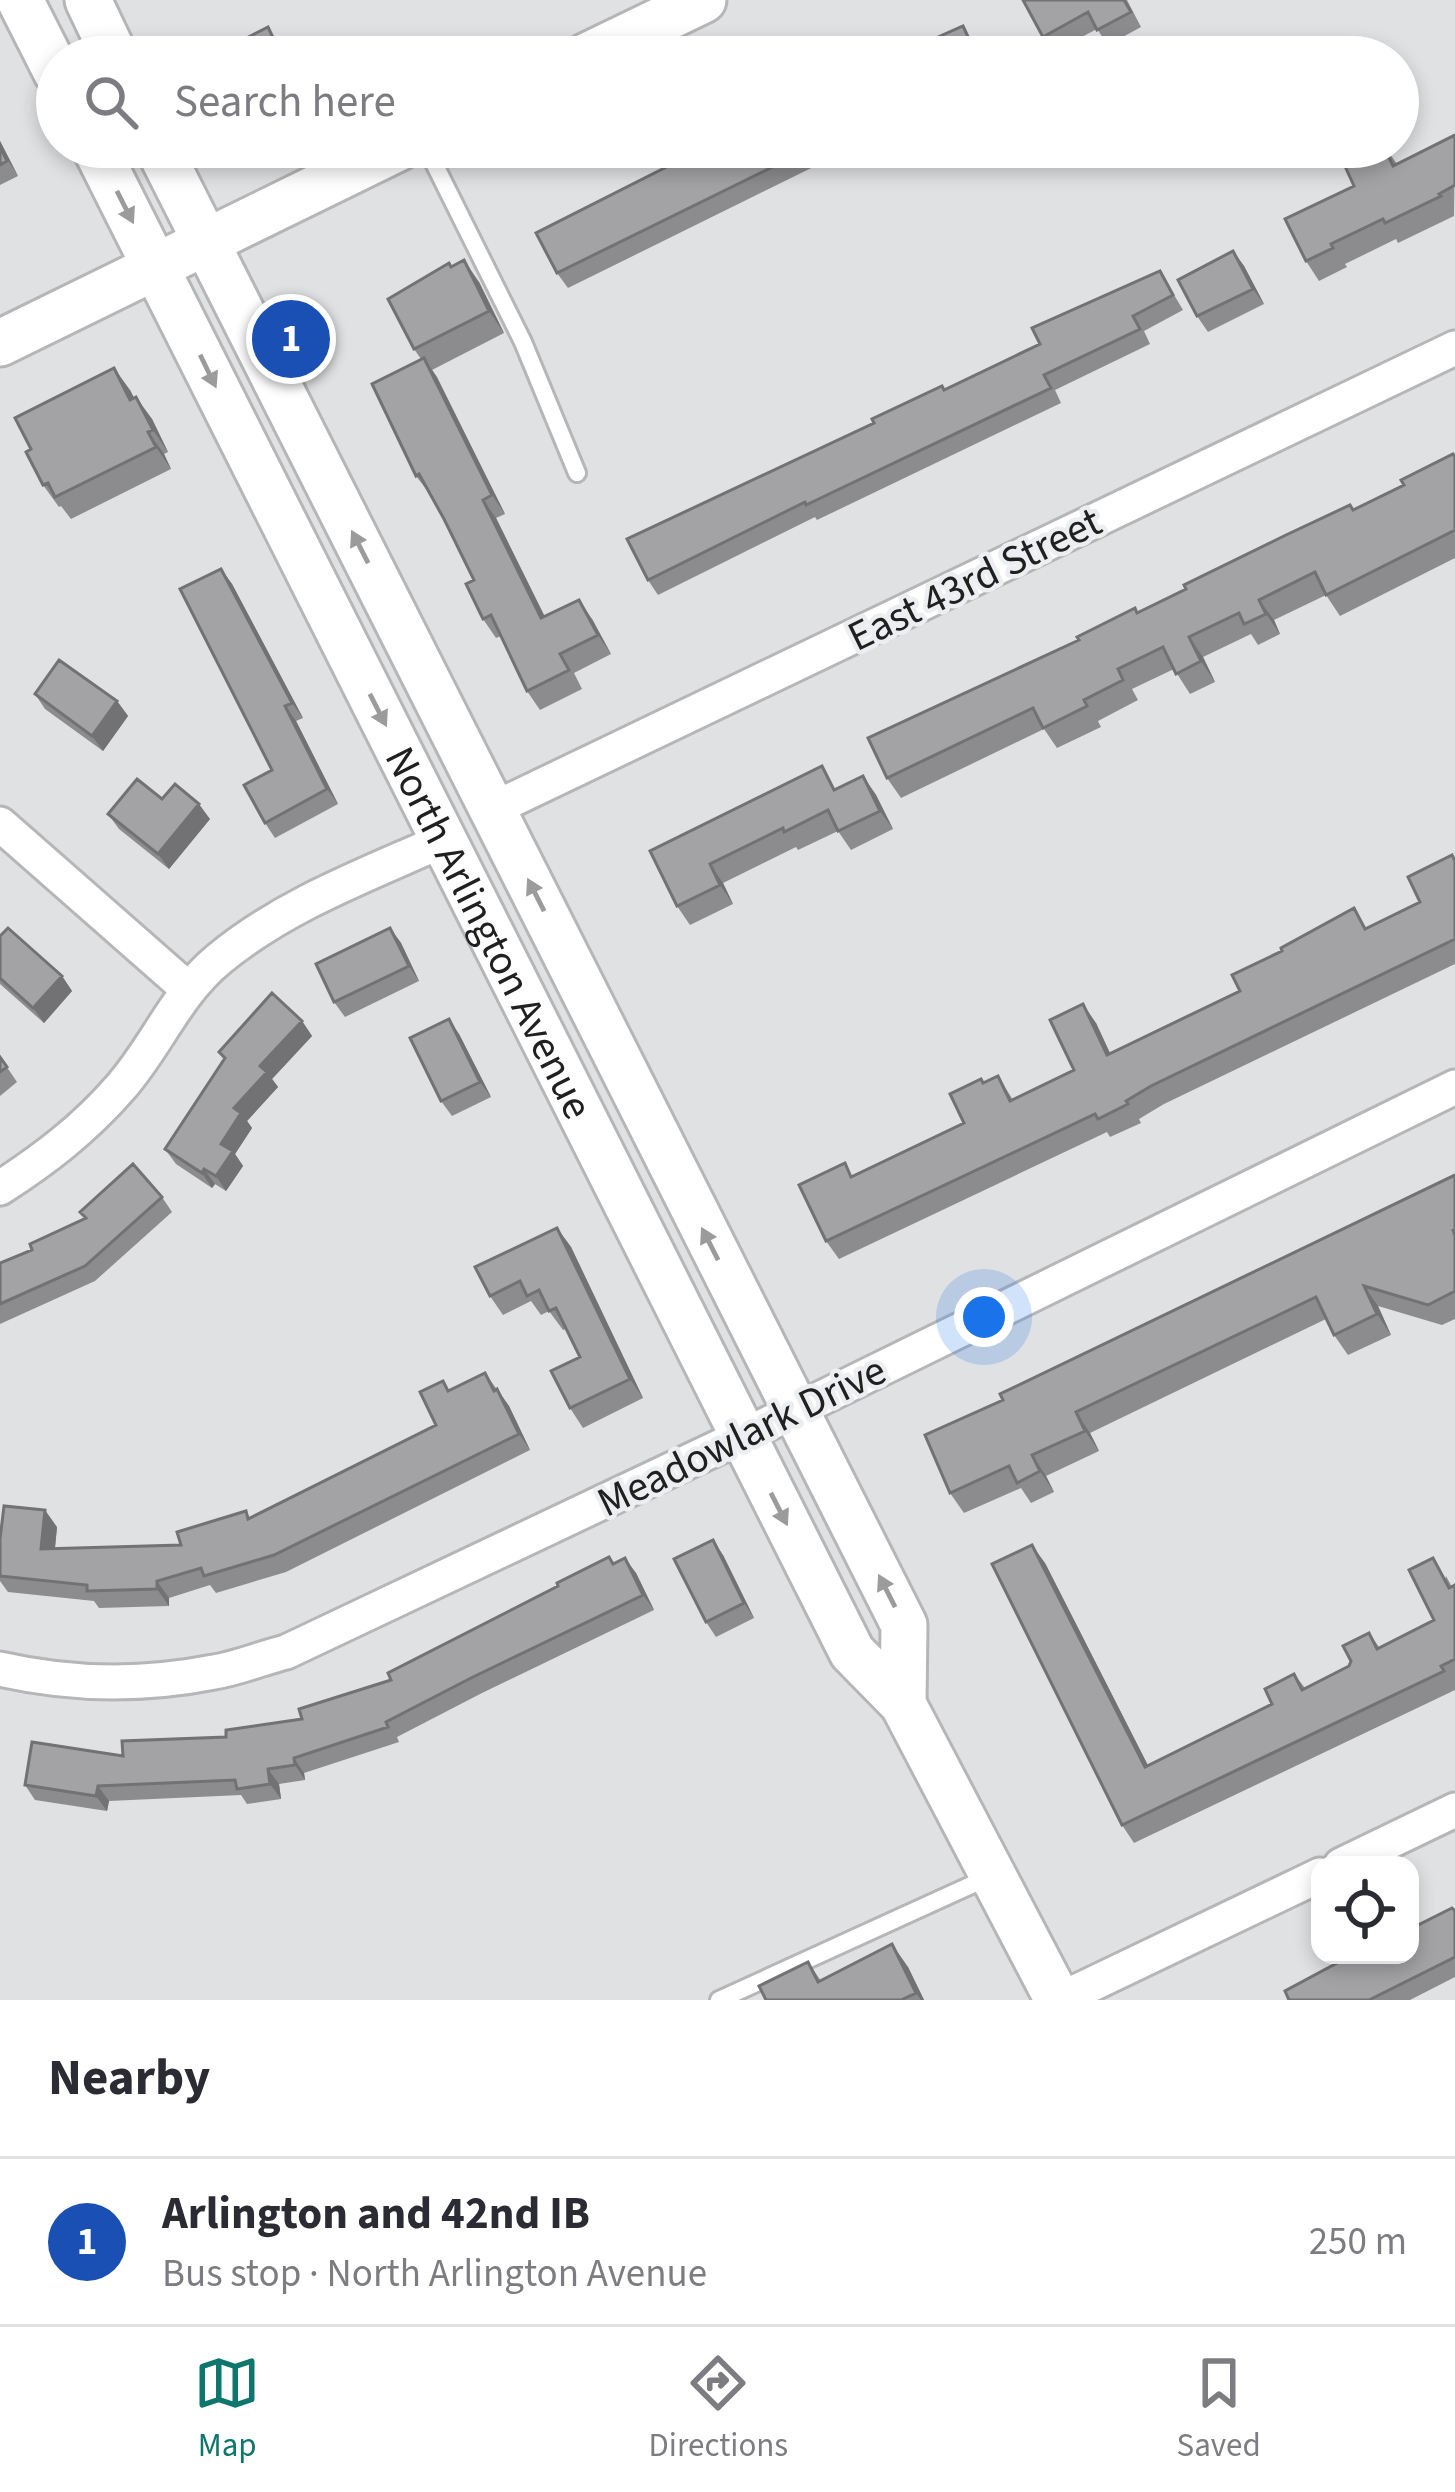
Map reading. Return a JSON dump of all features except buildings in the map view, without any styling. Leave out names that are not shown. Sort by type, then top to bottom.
[{"type":"main road","points":[[20,0],[38,36]]},
{"type":"main road","points":[[88,0],[106,36]]},
{"type":"main road","points":[[614,36],[645,13],[703,0]]},
{"type":"main road","name":"North Arlington Avenue","points":[[106,168],[852,1652],[903,1704],[1059,2000]]},
{"type":"main road","name":"North Arlington Avenue","points":[[168,168],[904,1625],[903,1704]]},
{"type":"main road","points":[[0,343],[356,168]]},
{"type":"street","name":"East 43rd Street","points":[[493,808],[1455,348]]},
{"type":"street","points":[[0,824],[189,990]]},
{"type":"street","points":[[0,1188],[65,1144],[98,1112],[189,990],[237,943],[271,921],[444,840]]},
{"type":"street","name":"Meadowlark Drive","points":[[0,1669],[78,1681],[139,1682],[215,1672],[320,1638],[794,1412],[1455,1087]]},
{"type":"street","points":[[1360,1856],[1455,1810]]},
{"type":"street","points":[[1059,2000],[1311,1879]]},
{"type":"lane","points":[[437,168],[524,342],[578,473]]},
{"type":"lane","points":[[719,2000],[993,1876]]},
{"type":"place","name":"Arlington and 42nd IB","points":[[291,339]]}]
